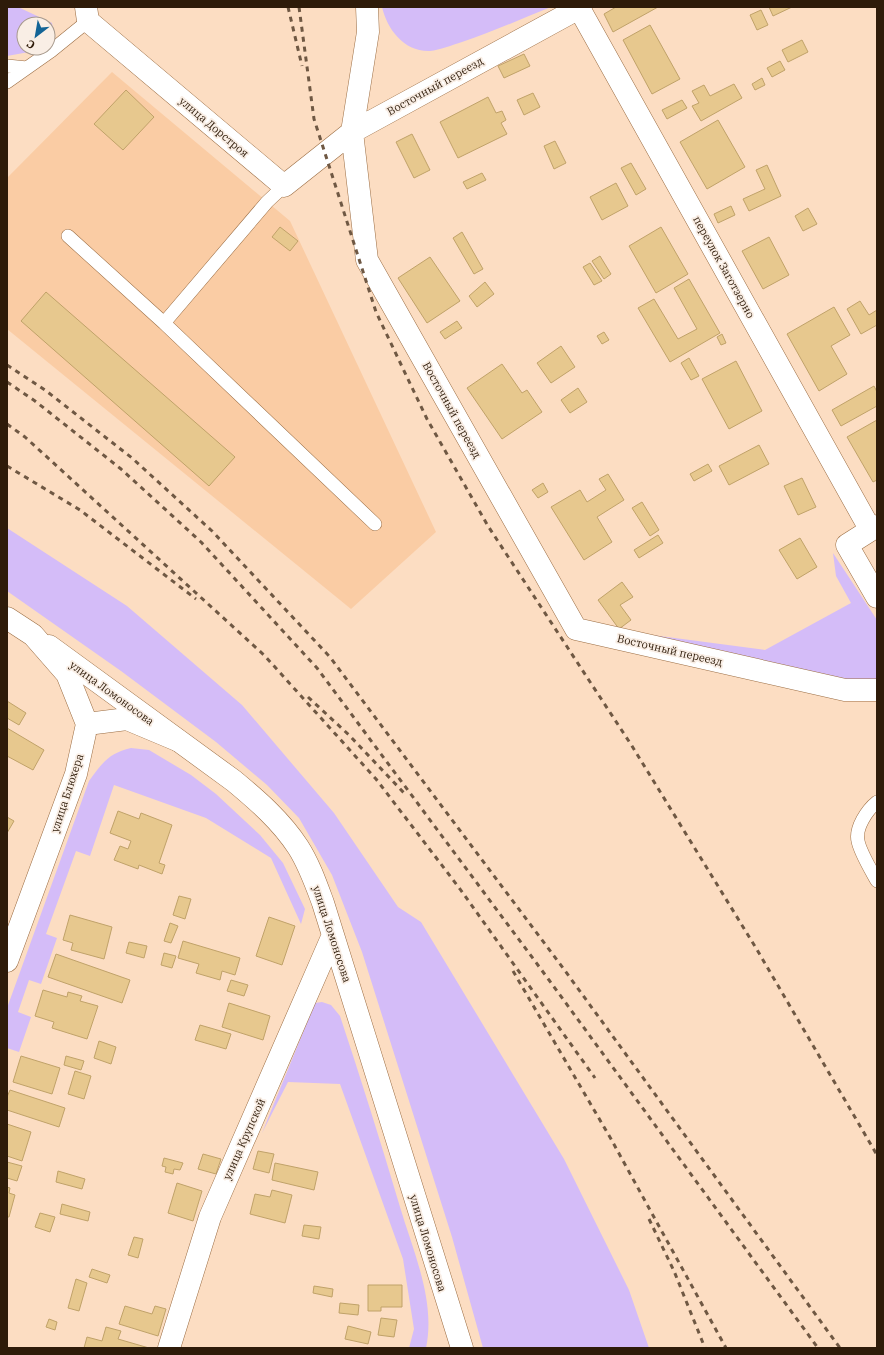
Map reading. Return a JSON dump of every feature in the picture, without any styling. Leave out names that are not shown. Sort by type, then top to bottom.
[{"type":"street","points":[[284,186],[352,132],[368,32],[367,7]]},
{"type":"street","name":"Восточный переезд","points":[[580,7],[352,132],[367,260],[576,628],[845,690],[877,690]]},
{"type":"street","name":"переулок Заготзерно","points":[[580,7],[874,527],[847,544],[877,596]]},
{"type":"street","name":"улица Дорстроя","points":[[87,14],[284,186]]},
{"type":"street","points":[[7,618],[33,635],[67,674],[87,724],[127,720],[177,740]]},
{"type":"street","name":"улица Ломоносова","points":[[33,635],[234,781],[259,802],[280,824],[298,848],[311,873],[333,935],[462,1348]]},
{"type":"street","name":"улица Блюхера","points":[[7,961],[76,774],[87,724]]},
{"type":"street","name":"улица Крупской","points":[[169,1348],[210,1217],[333,935]]},
{"type":"street","points":[[450,1348],[455,1327]]},
{"type":"lane","points":[[7,82],[27,68],[87,14]]},
{"type":"lane","points":[[7,66],[27,68]]},
{"type":"lane","points":[[164,323],[267,202],[284,186]]},
{"type":"lane","points":[[68,236],[164,323],[375,524]]},
{"type":"lane","points":[[877,802],[865,816],[860,827],[858,840],[877,881]]},
{"type":"shaded area","points":[[7,7],[18,7],[37,16],[16,16],[16,54],[7,56]]},
{"type":"shaded area","points":[[382,7],[551,7],[473,38],[442,49],[430,51],[412,48],[398,38],[388,23]]},
{"type":"shaded area","points":[[112,72],[290,221],[436,532],[351,609],[7,329],[7,178]]},
{"type":"shaded area","points":[[7,528],[127,606],[242,705],[334,813],[398,907],[421,922],[564,1159],[629,1290],[649,1348],[483,1348],[452,1237],[362,952],[332,875],[299,818],[267,785],[216,742],[121,671],[7,591]]},
{"type":"shaded area","points":[[833,553],[877,620],[877,682],[858,681],[620,638],[614,630],[765,650],[851,603],[836,576]]},
{"type":"shaded area","points":[[131,748],[149,750],[191,775],[216,794],[260,835],[283,863],[305,909],[301,924],[271,858],[206,818],[114,785],[90,856],[76,851],[46,934],[57,938],[41,984],[29,980],[18,1012],[31,1017],[19,1052],[7,1048],[7,1008],[89,781],[111,756]]},
{"type":"shaded area","points":[[322,1002],[331,1005],[340,1016],[417,1259],[426,1294],[428,1312],[426,1348],[409,1348],[414,1329],[403,1259],[340,1084],[288,1082],[262,1133],[315,1003]]},
{"type":"building","points":[[616,7],[658,7],[613,32],[604,14]]},
{"type":"building","points":[[769,7],[792,7],[773,16]]},
{"type":"building","points":[[761,10],[768,25],[757,30],[750,15]]},
{"type":"building","points":[[650,25],[680,79],[652,94],[623,40]]},
{"type":"building","points":[[802,40],[808,52],[788,62],[782,50]]},
{"type":"building","points":[[524,54],[530,66],[504,78],[498,66]]},
{"type":"building","points":[[780,61],[785,70],[772,77],[767,68]]},
{"type":"building","points":[[762,78],[765,85],[755,90],[752,84]]},
{"type":"building","points":[[734,84],[742,98],[701,121],[692,106],[699,103],[692,91],[704,85],[710,96]]},
{"type":"building","points":[[126,90],[154,117],[123,150],[94,124]]},
{"type":"building","points":[[533,93],[540,107],[524,115],[517,100]]},
{"type":"building","points":[[488,97],[496,113],[502,111],[506,120],[501,123],[507,134],[458,158],[440,122]]},
{"type":"building","points":[[682,100],[687,108],[667,119],[662,110]]},
{"type":"building","points":[[718,120],[745,167],[707,189],[680,142]]},
{"type":"building","points":[[412,134],[430,170],[414,178],[396,142]]},
{"type":"building","points":[[555,141],[566,163],[554,169],[544,146]]},
{"type":"building","points":[[631,163],[646,189],[636,195],[621,168]]},
{"type":"building","points":[[767,165],[781,196],[749,211],[743,199],[765,189],[756,170]]},
{"type":"building","points":[[482,173],[486,180],[467,189],[463,182]]},
{"type":"building","points":[[616,183],[628,206],[602,220],[590,197]]},
{"type":"building","points":[[731,206],[735,215],[718,223],[714,214]]},
{"type":"building","points":[[808,208],[817,224],[803,231],[795,216]]},
{"type":"building","points":[[280,227],[298,241],[290,251],[272,237]]},
{"type":"building","points":[[661,227],[688,274],[656,293],[629,246]]},
{"type":"building","points":[[462,232],[483,269],[474,274],[453,238]]},
{"type":"building","points":[[769,237],[789,275],[763,289],[742,251]]},
{"type":"building","points":[[600,256],[611,274],[604,279],[592,261]]},
{"type":"building","points":[[430,257],[460,301],[427,323],[398,278]]},
{"type":"building","points":[[590,263],[602,281],[594,285],[583,267]]},
{"type":"building","points":[[689,279],[720,333],[670,362],[638,308],[654,299],[678,339],[697,329],[674,288]]},
{"type":"building","points":[[485,282],[494,294],[477,307],[469,296]]},
{"type":"building","points":[[46,292],[235,457],[209,486],[21,321]]},
{"type":"building","points":[[860,301],[869,315],[877,310],[877,325],[861,334],[847,309]]},
{"type":"building","points":[[834,307],[850,335],[831,346],[847,374],[819,391],[787,334]]},
{"type":"building","points":[[457,321],[462,328],[445,339],[440,332]]},
{"type":"building","points":[[604,332],[609,340],[602,344],[597,336]]},
{"type":"building","points":[[722,334],[726,343],[721,345],[717,337]]},
{"type":"building","points":[[561,346],[575,367],[551,383],[537,363]]},
{"type":"building","points":[[689,358],[699,376],[691,380],[681,363]]},
{"type":"building","points":[[736,361],[762,411],[729,429],[702,379]]},
{"type":"building","points":[[502,364],[522,393],[527,390],[542,412],[502,439],[467,388]]},
{"type":"building","points":[[874,386],[877,392],[877,406],[841,426],[832,410]]},
{"type":"building","points":[[578,388],[587,402],[570,413],[561,400]]},
{"type":"building","points":[[877,420],[877,480],[873,482],[847,437]]},
{"type":"building","points":[[759,445],[769,464],[729,485],[719,466]]},
{"type":"building","points":[[708,464],[712,471],[694,481],[690,474]]},
{"type":"building","points":[[608,474],[624,500],[597,517],[612,542],[584,560],[551,507],[580,490],[587,502],[606,490],[599,479]]},
{"type":"building","points":[[802,478],[816,507],[798,515],[784,486]]},
{"type":"building","points":[[543,483],[548,492],[538,498],[532,490]]},
{"type":"building","points":[[642,502],[659,530],[650,536],[632,508]]},
{"type":"building","points":[[658,535],[663,543],[639,558],[634,550]]},
{"type":"building","points":[[800,538],[817,567],[797,579],[779,550]]},
{"type":"building","points":[[622,582],[633,597],[620,605],[631,620],[619,629],[598,600]]},
{"type":"building","points":[[7,701],[26,713],[19,725],[7,718]]},
{"type":"building","points":[[7,728],[44,750],[33,770],[7,756]]},
{"type":"building","points":[[118,811],[139,819],[141,813],[172,825],[159,863],[165,865],[162,874],[139,865],[138,869],[114,860],[120,846],[128,849],[131,841],[110,833]]},
{"type":"building","points":[[7,817],[14,821],[7,833]]},
{"type":"building","points":[[179,896],[191,899],[185,919],[173,915]]},
{"type":"building","points":[[70,915],[112,927],[104,959],[71,950],[73,943],[63,940]]},
{"type":"building","points":[[269,917],[295,926],[282,965],[256,956]]},
{"type":"building","points":[[170,923],[178,926],[171,943],[164,941]]},
{"type":"building","points":[[183,941],[240,958],[235,975],[222,971],[220,980],[196,973],[199,964],[178,958]]},
{"type":"building","points":[[129,942],[147,946],[144,958],[126,953]]},
{"type":"building","points":[[164,953],[176,956],[172,968],[161,965]]},
{"type":"building","points":[[56,954],[130,980],[122,1003],[48,977]]},
{"type":"building","points":[[231,980],[248,985],[244,996],[227,991]]},
{"type":"building","points":[[43,990],[67,997],[68,992],[82,996],[80,1001],[98,1006],[87,1039],[52,1028],[54,1022],[35,1016]]},
{"type":"building","points":[[229,1003],[270,1016],[263,1040],[222,1027]]},
{"type":"building","points":[[200,1025],[231,1034],[226,1049],[195,1040]]},
{"type":"building","points":[[99,1041],[116,1047],[111,1064],[94,1058]]},
{"type":"building","points":[[21,1056],[60,1068],[52,1094],[13,1082]]},
{"type":"building","points":[[66,1056],[84,1061],[81,1070],[64,1065]]},
{"type":"building","points":[[75,1071],[91,1076],[84,1099],[68,1094]]},
{"type":"building","points":[[10,1090],[65,1108],[59,1127],[7,1110],[7,1097]]},
{"type":"building","points":[[7,1124],[31,1132],[22,1161],[7,1156]]},
{"type":"building","points":[[258,1151],[274,1154],[269,1173],[253,1169]]},
{"type":"building","points":[[203,1154],[221,1159],[216,1174],[198,1169]]},
{"type":"building","points":[[164,1158],[183,1163],[180,1170],[174,1169],[173,1174],[165,1172],[166,1167],[162,1166]]},
{"type":"building","points":[[7,1162],[22,1166],[17,1181],[7,1178]]},
{"type":"building","points":[[275,1163],[318,1172],[314,1190],[272,1180]]},
{"type":"building","points":[[58,1171],[85,1179],[82,1189],[56,1182]]},
{"type":"building","points":[[177,1183],[202,1191],[193,1221],[168,1213]]},
{"type":"building","points":[[7,1187],[10,1188],[9,1193],[15,1195],[9,1217],[7,1217]]},
{"type":"building","points":[[272,1190],[292,1195],[285,1223],[250,1214],[255,1194],[270,1197]]},
{"type":"building","points":[[62,1204],[90,1212],[88,1221],[60,1214]]},
{"type":"building","points":[[40,1213],[55,1217],[50,1232],[35,1227]]},
{"type":"building","points":[[304,1225],[321,1227],[319,1239],[302,1236]]},
{"type":"building","points":[[134,1237],[143,1239],[138,1258],[128,1255]]},
{"type":"building","points":[[92,1269],[110,1275],[107,1283],[89,1277]]},
{"type":"building","points":[[76,1279],[87,1283],[79,1311],[68,1308]]},
{"type":"building","points":[[368,1285],[402,1285],[402,1307],[381,1307],[381,1311],[368,1311]]},
{"type":"building","points":[[314,1286],[333,1289],[332,1297],[313,1293]]},
{"type":"building","points":[[340,1303],[359,1305],[358,1315],[339,1313]]},
{"type":"building","points":[[125,1306],[152,1314],[155,1306],[166,1309],[158,1336],[119,1324]]},
{"type":"building","points":[[381,1318],[397,1320],[394,1337],[378,1335]]},
{"type":"building","points":[[49,1319],[57,1322],[55,1330],[46,1327]]},
{"type":"building","points":[[348,1326],[371,1332],[368,1344],[345,1339]]},
{"type":"building","points":[[106,1327],[121,1331],[118,1339],[149,1348],[84,1348],[87,1337],[102,1341]]},
{"type":"railway","points":[[288,7],[302,66]]},
{"type":"railway","points":[[299,7],[314,119],[376,312],[427,419],[488,526],[632,746],[756,948],[877,1155]]},
{"type":"railway","points":[[7,365],[45,390],[132,458],[212,531],[330,657],[563,968],[840,1348]]},
{"type":"railway","points":[[7,382],[35,401],[121,469],[201,542],[317,668],[549,980],[818,1348]]},
{"type":"railway","points":[[7,424],[25,437],[264,655],[376,779],[460,889],[595,1078]]},
{"type":"railway","points":[[7,466],[80,510],[196,599]]},
{"type":"railway","points":[[308,697],[349,735],[404,793]]},
{"type":"railway","points":[[513,971],[611,1139],[726,1348]]},
{"type":"railway","points":[[649,1219],[674,1271],[705,1348]]}]
